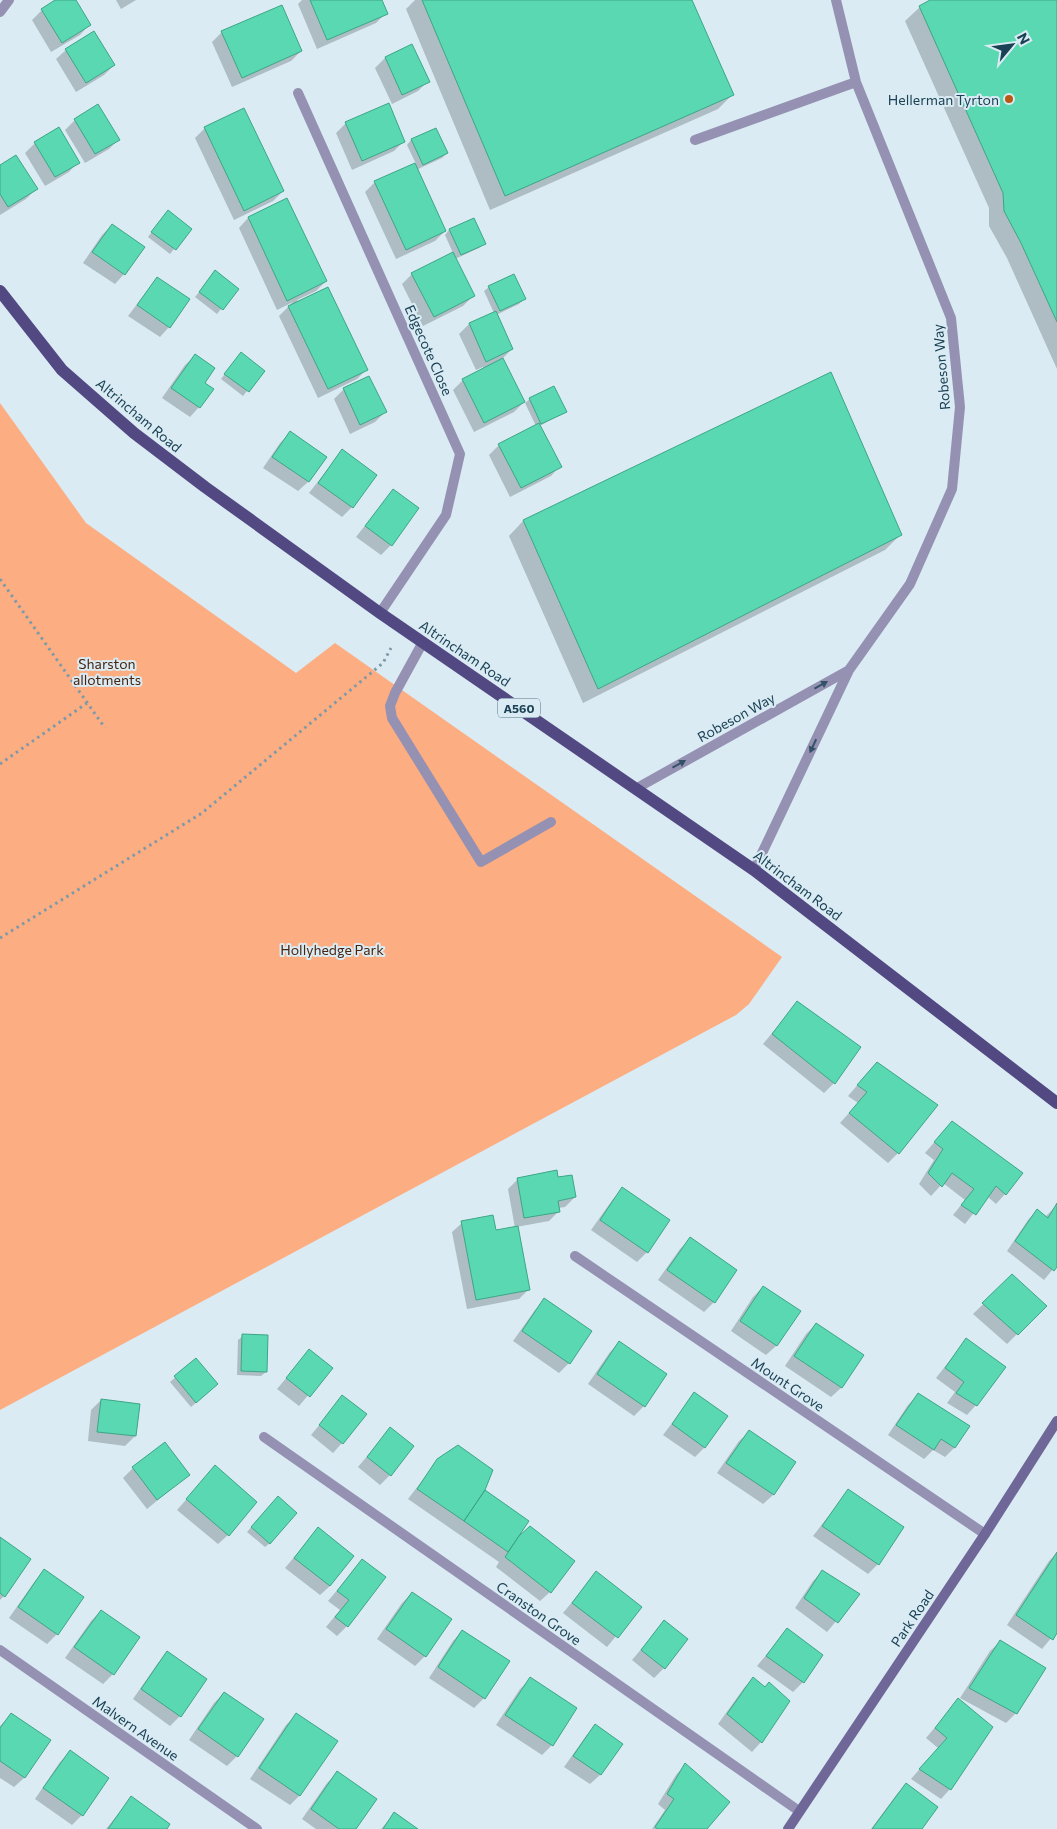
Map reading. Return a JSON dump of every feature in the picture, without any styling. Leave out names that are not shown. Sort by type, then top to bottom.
[{"type":"main road","name":"Altrincham Road","points":[[0,291],[62,370],[134,433],[380,613],[754,870],[1057,1103]]},
{"type":"main road","name":"Park Road","points":[[788,1829],[985,1534],[1057,1421]]},
{"type":"street","points":[[0,12],[10,0]]},
{"type":"street","name":"Robeson Way","points":[[754,870],[849,670],[910,584],[952,489],[960,407],[951,318],[856,82],[836,0]]},
{"type":"street","points":[[695,140],[856,82]]},
{"type":"street","name":"Edgecote Close","points":[[298,93],[460,454],[446,515],[380,613]]},
{"type":"street","points":[[423,642],[394,693],[390,706],[392,718],[481,862],[551,822]]},
{"type":"street","name":"Robeson Way","points":[[637,788],[849,670]]},
{"type":"street","name":"Mount Grove","points":[[575,1256],[985,1534]]},
{"type":"street","name":"Cranston Grove","points":[[264,1437],[799,1811]]},
{"type":"street","name":"Malvern Avenue","points":[[0,1650],[257,1829]]},
{"type":"path","points":[[0,579],[105,728]]},
{"type":"path","points":[[0,938],[202,813],[383,662],[403,628]]},
{"type":"path","points":[[0,764],[87,703]]},
{"type":"green space","name":"Hollyhedge Park","points":[[0,403],[86,523],[296,673],[335,643],[782,957],[749,1004],[736,1015],[0,1410]]},
{"type":"building","points":[[55,0],[76,0],[91,25],[62,43],[41,9]]},
{"type":"building","points":[[310,0],[382,0],[388,14],[327,40]]},
{"type":"building","points":[[422,0],[692,0],[734,95],[505,196]]},
{"type":"building","name":"Hellerman Tyrton","points":[[930,0],[1057,0],[1057,322],[1021,243],[1004,211],[1003,193],[919,6]]},
{"type":"building","points":[[282,5],[302,51],[242,78],[221,31]]},
{"type":"building","points":[[94,31],[115,65],[86,83],[65,49]]},
{"type":"building","points":[[412,44],[430,82],[402,95],[385,57]]},
{"type":"building","points":[[389,103],[405,142],[362,161],[345,122]]},
{"type":"building","points":[[98,104],[120,140],[95,154],[74,119]]},
{"type":"building","points":[[244,108],[284,191],[244,211],[204,127]]},
{"type":"building","points":[[59,127],[80,163],[55,177],[34,142]]},
{"type":"building","points":[[436,128],[448,153],[423,165],[411,139]]},
{"type":"building","points":[[16,155],[38,189],[8,207],[0,194],[0,165]]},
{"type":"building","points":[[415,163],[446,231],[406,250],[374,181]]},
{"type":"building","points":[[287,198],[327,281],[287,301],[248,217]]},
{"type":"building","points":[[168,210],[192,229],[176,250],[151,232]]},
{"type":"building","points":[[474,218],[486,244],[461,255],[449,229]]},
{"type":"building","points":[[112,224],[145,247],[125,275],[92,252]]},
{"type":"building","points":[[453,252],[475,296],[434,317],[411,273]]},
{"type":"building","points":[[215,270],[239,289],[223,310],[199,292]]},
{"type":"building","points":[[514,274],[526,299],[500,311],[488,286]]},
{"type":"building","points":[[157,277],[190,299],[170,328],[137,305]]},
{"type":"building","points":[[328,287],[368,370],[328,389],[288,306]]},
{"type":"building","points":[[496,311],[513,349],[486,362],[469,323]]},
{"type":"building","points":[[241,352],[265,371],[249,392],[224,374]]},
{"type":"building","points":[[195,354],[215,368],[205,383],[214,389],[200,408],[171,388]]},
{"type":"building","points":[[503,358],[525,402],[484,423],[462,379]]},
{"type":"building","points":[[831,372],[902,535],[598,689],[523,520]]},
{"type":"building","points":[[369,376],[387,412],[360,425],[343,388]]},
{"type":"building","points":[[554,386],[567,412],[541,424],[529,398]]},
{"type":"building","points":[[539,423],[562,467],[521,488],[498,444]]},
{"type":"building","points":[[290,431],[327,457],[309,482],[272,457]]},
{"type":"building","points":[[342,449],[377,475],[353,508],[318,483]]},
{"type":"building","points":[[393,489],[419,508],[392,546],[365,526]]},
{"type":"building","points":[[797,1001],[861,1047],[835,1084],[772,1034]]},
{"type":"building","points":[[877,1062],[938,1105],[899,1154],[849,1113],[867,1092],[857,1085]]},
{"type":"building","points":[[952,1121],[1023,1173],[1006,1195],[996,1186],[976,1215],[961,1205],[974,1189],[952,1173],[942,1187],[928,1173],[943,1149],[934,1142]]},
{"type":"building","points":[[557,1170],[558,1177],[572,1175],[576,1197],[558,1201],[560,1212],[524,1218],[517,1178]]},
{"type":"building","points":[[622,1187],[670,1220],[648,1253],[600,1220]]},
{"type":"building","points":[[1057,1203],[1057,1267],[1054,1271],[1015,1241],[1037,1209],[1048,1218]]},
{"type":"building","points":[[493,1215],[496,1230],[518,1226],[530,1290],[476,1300],[461,1221]]},
{"type":"building","points":[[690,1237],[737,1270],[715,1303],[667,1270]]},
{"type":"building","points":[[1012,1274],[1047,1306],[1018,1335],[982,1303]]},
{"type":"building","points":[[763,1286],[801,1311],[777,1346],[740,1321]]},
{"type":"building","points":[[544,1298],[592,1331],[570,1364],[522,1331]]},
{"type":"building","points":[[816,1323],[864,1355],[842,1388],[794,1356]]},
{"type":"building","points":[[242,1334],[268,1335],[267,1372],[241,1371]]},
{"type":"building","points":[[966,1338],[1006,1367],[977,1406],[956,1393],[964,1382],[945,1368]]},
{"type":"building","points":[[619,1341],[667,1374],[645,1407],[597,1374]]},
{"type":"building","points":[[309,1349],[333,1368],[310,1397],[286,1378]]},
{"type":"building","points":[[196,1358],[218,1384],[196,1403],[174,1376]]},
{"type":"building","points":[[694,1392],[728,1416],[705,1448],[672,1424]]},
{"type":"building","points":[[918,1393],[970,1426],[955,1448],[941,1439],[934,1450],[896,1425]]},
{"type":"building","points":[[342,1395],[367,1414],[343,1444],[319,1425]]},
{"type":"building","points":[[101,1399],[140,1404],[136,1436],[97,1432]]},
{"type":"building","points":[[390,1427],[414,1446],[391,1476],[367,1457]]},
{"type":"building","points":[[749,1430],[796,1462],[774,1495],[726,1463]]},
{"type":"building","points":[[165,1442],[190,1475],[157,1500],[132,1467]]},
{"type":"building","points":[[458,1445],[493,1470],[485,1490],[464,1521],[417,1489],[437,1459]]},
{"type":"building","points":[[215,1465],[257,1502],[229,1536],[186,1499]]},
{"type":"building","points":[[848,1489],[904,1527],[879,1565],[822,1526]]},
{"type":"building","points":[[485,1490],[529,1521],[508,1552],[464,1521]]},
{"type":"building","points":[[278,1496],[297,1513],[270,1544],[251,1527]]},
{"type":"building","points":[[530,1526],[575,1561],[551,1593],[505,1557],[519,1536]]},
{"type":"building","points":[[318,1527],[354,1556],[330,1586],[294,1558]]},
{"type":"building","points":[[0,1537],[31,1559],[5,1597],[0,1593]]},
{"type":"building","points":[[1057,1552],[1057,1633],[1053,1640],[1016,1615]]},
{"type":"building","points":[[362,1559],[386,1577],[348,1627],[335,1617],[349,1600],[337,1591]]},
{"type":"building","points":[[44,1569],[84,1597],[58,1635],[18,1607]]},
{"type":"building","points":[[822,1570],[860,1594],[838,1623],[804,1598]]},
{"type":"building","points":[[596,1571],[642,1607],[618,1638],[572,1603]]},
{"type":"building","points":[[412,1592],[452,1619],[426,1657],[386,1629]]},
{"type":"building","points":[[101,1610],[140,1637],[114,1675],[74,1647]]},
{"type":"building","points":[[664,1620],[688,1639],[665,1669],[641,1650]]},
{"type":"building","points":[[787,1628],[823,1655],[804,1683],[766,1656]]},
{"type":"building","points":[[462,1630],[510,1661],[485,1699],[438,1667]]},
{"type":"building","points":[[1000,1640],[1046,1668],[1017,1714],[969,1688]]},
{"type":"building","points":[[167,1651],[207,1679],[181,1717],[141,1689]]},
{"type":"building","points":[[530,1677],[577,1708],[553,1746],[505,1715]]},
{"type":"building","points":[[753,1677],[765,1687],[769,1682],[790,1701],[762,1743],[727,1714]]},
{"type":"building","points":[[224,1692],[264,1719],[238,1757],[198,1729]]},
{"type":"building","points":[[958,1698],[993,1727],[951,1790],[919,1769],[947,1738],[935,1728]]},
{"type":"building","points":[[11,1713],[51,1740],[25,1778],[0,1761],[0,1728]]},
{"type":"building","points":[[296,1713],[338,1741],[300,1796],[259,1768]]},
{"type":"building","points":[[595,1724],[623,1744],[601,1775],[573,1756]]},
{"type":"building","points":[[70,1750],[109,1778],[83,1816],[43,1788]]},
{"type":"building","points":[[685,1763],[730,1802],[707,1829],[658,1829],[655,1827],[674,1799],[667,1794]]},
{"type":"building","points":[[337,1771],[377,1799],[356,1829],[339,1829],[311,1809]]},
{"type":"building","points":[[906,1783],[938,1807],[922,1829],[872,1829]]},
{"type":"building","points":[[131,1796],[170,1824],[167,1829],[108,1829]]},
{"type":"building","points":[[394,1812],[418,1829],[383,1829]]},
{"type":"place","name":"Hellerman Tyrton","points":[[1009,99]]},
{"type":"park label","name":"Sharston allotments","points":[[107,672]]}]
